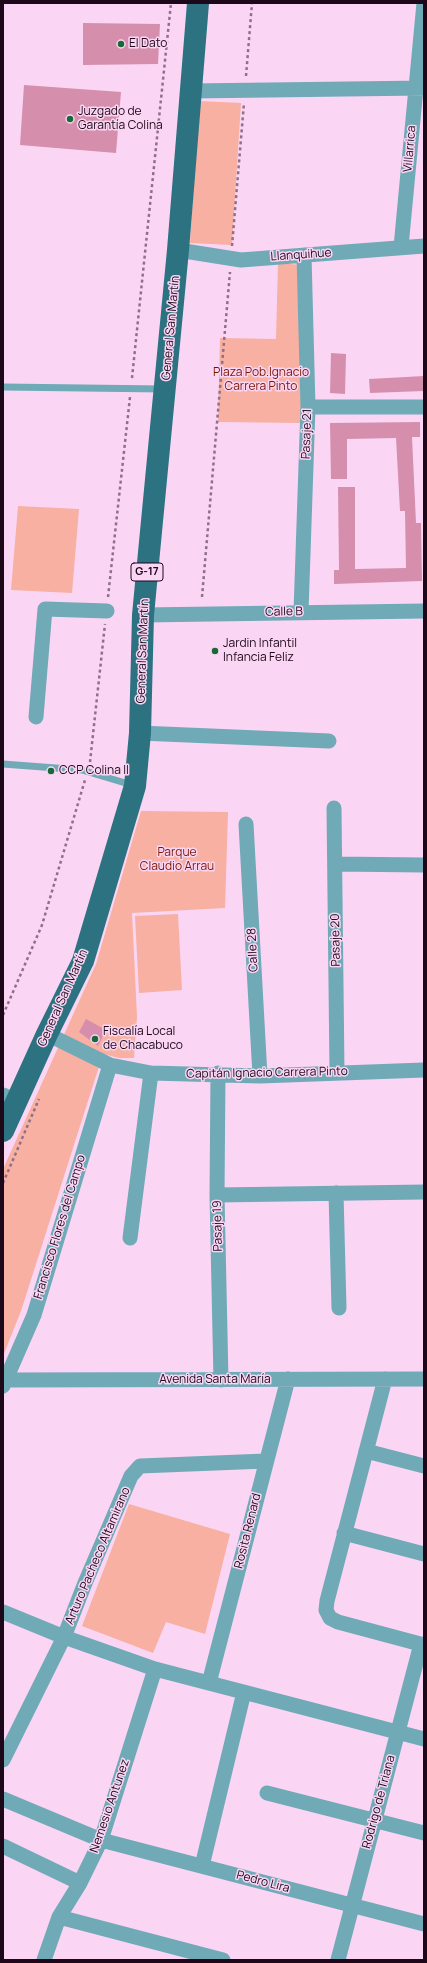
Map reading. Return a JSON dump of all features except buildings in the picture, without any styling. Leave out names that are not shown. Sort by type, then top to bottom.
[{"type":"main road","name":"General San Martín","points":[[3,1131],[10,1098],[47,1034],[83,961],[135,786],[140,733],[143,614],[178,250],[198,3]]},
{"type":"street","name":"Villarrica","points":[[401,248],[420,89],[424,3]]},
{"type":"street","points":[[191,92],[420,89]]},
{"type":"street","name":"Llanquihue","points":[[178,250],[241,260],[424,246]]},
{"type":"street","name":"Pasaje 21","points":[[301,612],[308,407],[304,255]]},
{"type":"street","points":[[308,407],[424,407]]},
{"type":"street","points":[[36,717],[45,609],[107,611]]},
{"type":"street","name":"Calle B","points":[[143,614],[424,611]]},
{"type":"street","points":[[140,733],[329,741]]},
{"type":"street","name":"Pasaje 20","points":[[334,808],[337,1072]]},
{"type":"street","name":"Calle 28","points":[[246,824],[260,1076]]},
{"type":"street","points":[[335,864],[424,865]]},
{"type":"street","name":"Capitán Ignacio Carrera Pinto","points":[[47,1034],[110,1065],[151,1073],[218,1073],[260,1076],[424,1070]]},
{"type":"street","name":"Francisco Flores del Campo","points":[[4,1383],[34,1315],[110,1065]]},
{"type":"street","points":[[130,1238],[151,1073]]},
{"type":"street","name":"Pasaje 19","points":[[218,1073],[217,1195],[221,1380]]},
{"type":"street","points":[[217,1195],[336,1192],[424,1192]]},
{"type":"street","points":[[336,1192],[339,1308]]},
{"type":"street","name":"Avenida Santa María","points":[[4,1383],[288,1379],[424,1379]]},
{"type":"street","name":"Rosita Renard","points":[[209,1683],[288,1379]]},
{"type":"street","points":[[385,1379],[344,1533],[326,1606],[327,1614],[338,1622],[422,1644]]},
{"type":"street","points":[[366,1451],[424,1466]]},
{"type":"street","name":"Arturo Pacheco Altamirano","points":[[3,1760],[64,1637],[85,1583],[131,1476],[140,1466],[266,1461]]},
{"type":"street","points":[[344,1533],[424,1554]]},
{"type":"street","points":[[3,1612],[64,1637],[155,1669],[424,1739]]},
{"type":"street","name":"Rodrigo de Triana","points":[[338,1960],[422,1644]]},
{"type":"street","name":"Nemesio Antunez","points":[[44,1960],[59,1918],[80,1883],[101,1840],[155,1669]]},
{"type":"street","points":[[202,1866],[244,1692]]},
{"type":"street","points":[[267,1793],[424,1833]]},
{"type":"street","points":[[3,1799],[101,1840]]},
{"type":"street","name":"Pedro Lira","points":[[101,1840],[424,1924]]},
{"type":"street","points":[[3,1846],[80,1883]]},
{"type":"street","points":[[59,1918],[183,1955],[223,1960]]},
{"type":"lane","points":[[3,387],[165,389]]},
{"type":"lane","points":[[3,764],[82,770],[135,786]]},
{"type":"path","points":[[131,382],[171,3]]},
{"type":"path","points":[[246,82],[252,3]]},
{"type":"path","points":[[232,248],[244,98]]},
{"type":"path","points":[[202,597],[230,264]]},
{"type":"path","points":[[89,764],[92,756],[130,390]]},
{"type":"path","points":[[3,1015],[42,925],[85,779]]},
{"type":"path","points":[[3,1183],[39,1098]]},
{"type":"green space","points":[[199,101],[241,103],[232,245],[190,243]]},
{"type":"green space","name":"Plaza Pob.Ignacio Carrera Pinto","points":[[278,263],[302,265],[303,423],[218,422],[220,338],[276,339]]},
{"type":"green space","points":[[18,506],[79,509],[72,593],[11,590]]},
{"type":"green space","name":"Parque Claudio Arrau","points":[[141,811],[228,812],[225,908],[132,913],[137,1017],[134,1058],[119,1058],[103,1054],[21,1311],[3,1356],[3,1169],[96,964]]},
{"type":"green space","points":[[178,914],[182,990],[139,993],[135,916]]},
{"type":"green space","points":[[129,1504],[230,1534],[205,1634],[166,1622],[153,1653],[82,1626]]},
{"type":"place","name":"El Dato","points":[[121,44]]},
{"type":"place","name":"Juzgado de Garantía Colina","points":[[70,119]]},
{"type":"place","name":"Jardin Infantil Infancia Feliz","points":[[215,651]]},
{"type":"place","name":"CCP Colina II","points":[[51,771]]},
{"type":"place","name":"Fiscalía Local de Chacabuco","points":[[95,1039]]}]
